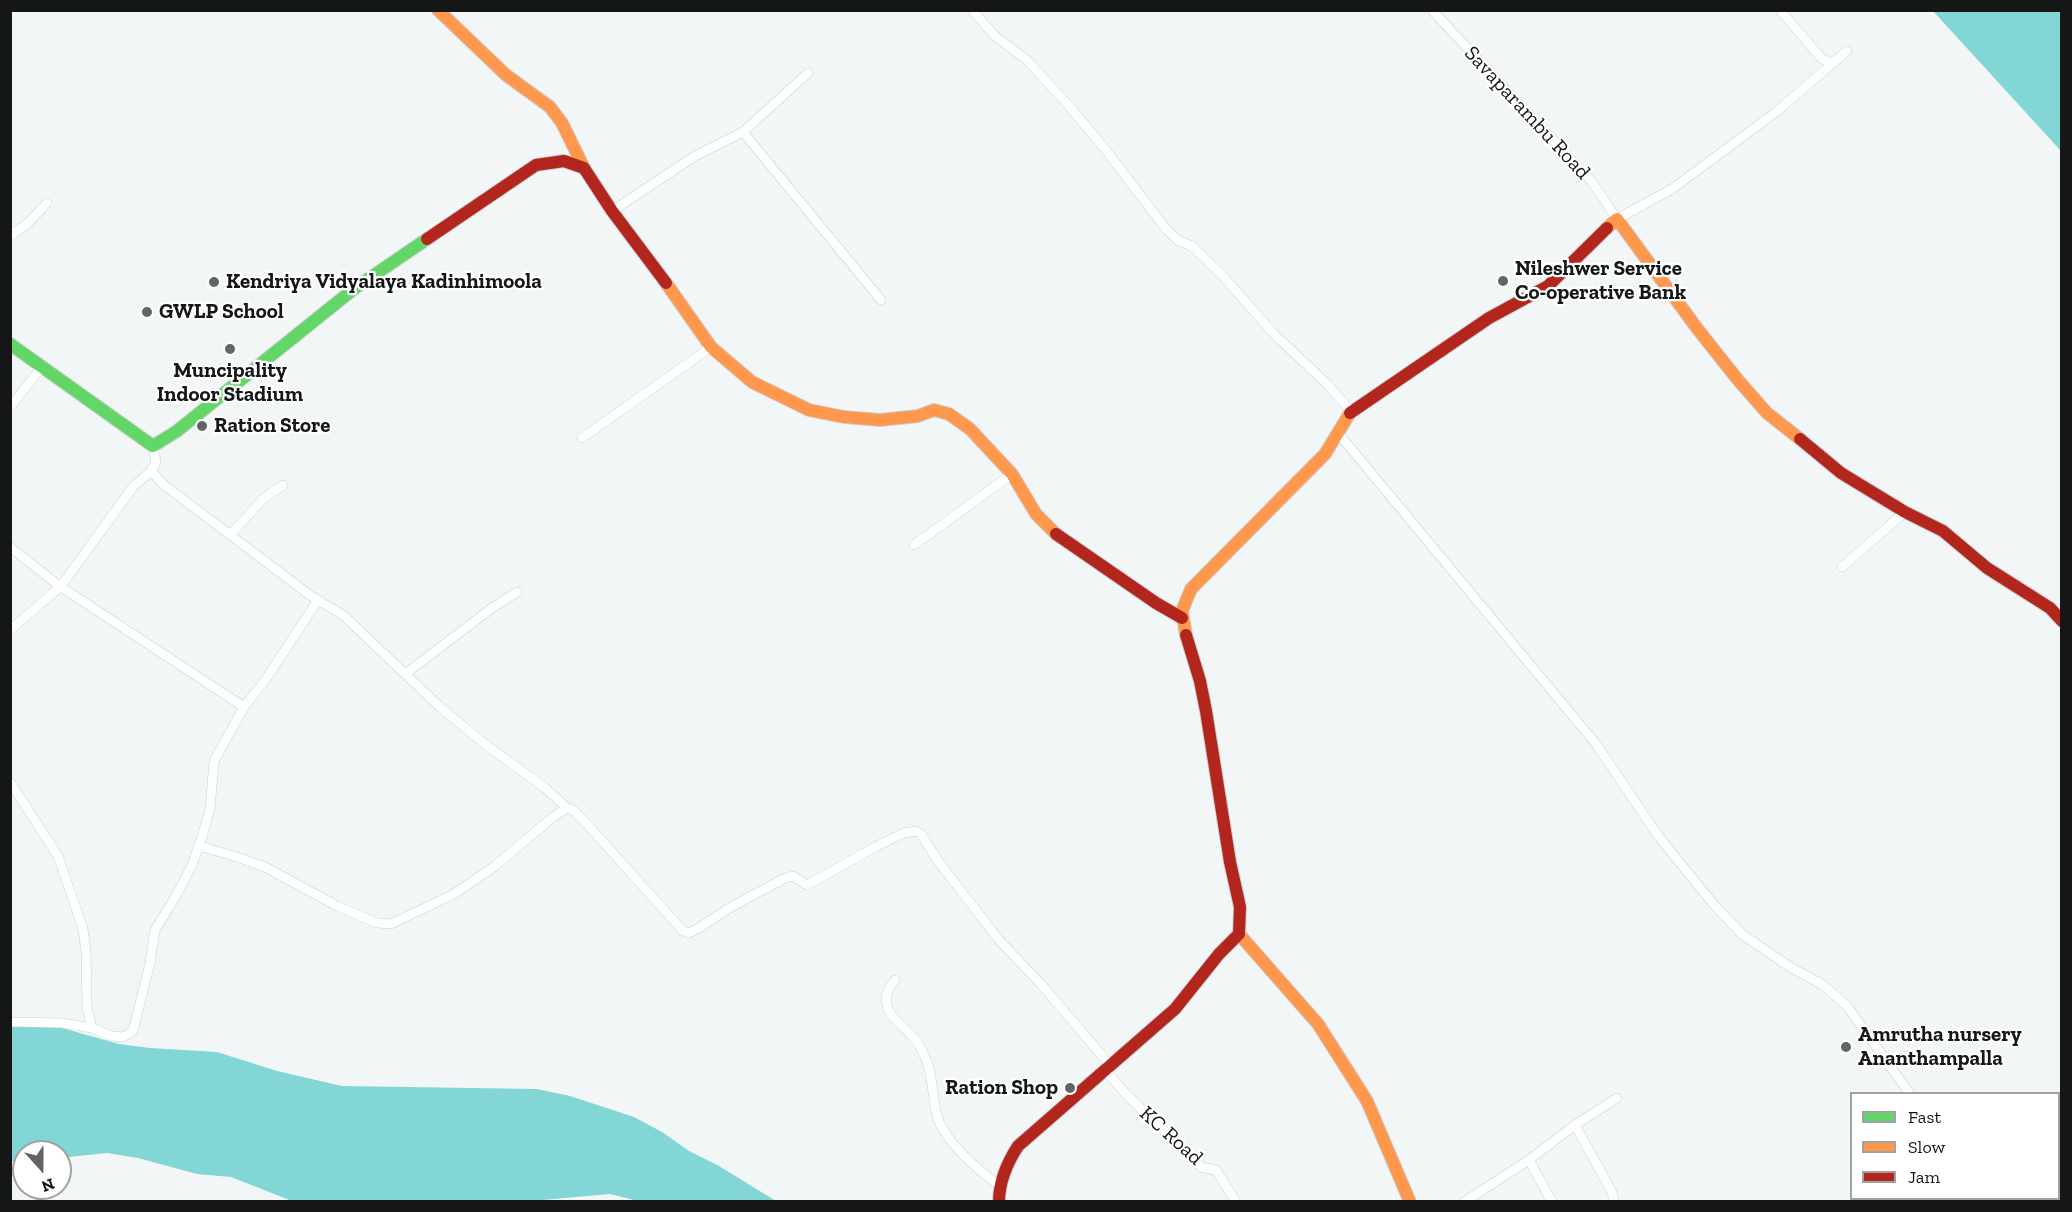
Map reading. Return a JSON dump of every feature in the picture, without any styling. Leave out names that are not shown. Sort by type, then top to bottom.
[{"type":"main road","points":[[438,10],[506,75],[550,107],[562,123],[584,168],[612,211],[711,347],[752,382],[809,410],[844,417],[880,420],[918,416],[934,410],[950,414],[970,429],[1012,474],[1036,514],[1059,537],[1092,556],[1156,603],[1182,618]]},
{"type":"main road","points":[[10,344],[153,446],[177,431],[355,288],[536,165],[564,161],[584,168]]},
{"type":"main road","points":[[999,1202],[1000,1186],[1006,1165],[1018,1146],[1176,1009],[1219,954],[1239,934],[1242,924],[1230,863],[1214,752],[1202,687],[1182,618],[1184,603],[1191,589],[1325,454],[1351,411],[1490,318],[1548,286],[1617,219],[1696,327],[1767,413],[1841,473],[1905,512],[1943,531],[1987,568],[2050,608],[2061,621]]},
{"type":"main road","points":[[1239,934],[1318,1024],[1361,1091],[1410,1202]]},
{"type":"street","points":[[972,10],[995,36],[1027,60],[1069,106],[1166,229],[1179,241],[1192,246],[1222,275],[1274,334],[1326,383],[1351,411]]},
{"type":"street","name":"Savaparambu Road","points":[[1431,10],[1592,182],[1617,219]]},
{"type":"street","points":[[1780,10],[1822,60],[1833,63]]},
{"type":"street","points":[[1617,219],[1672,189],[1776,112],[1847,51]]},
{"type":"street","points":[[612,211],[695,156],[743,132],[808,73]]},
{"type":"street","points":[[743,132],[881,300]]},
{"type":"street","points":[[10,236],[28,224],[47,203]]},
{"type":"street","points":[[582,438],[711,347]]},
{"type":"street","points":[[10,406],[42,367]]},
{"type":"street","points":[[1338,433],[1596,744],[1659,837],[1715,906],[1743,935],[1790,967],[1823,985],[1847,1006],[1910,1092]]},
{"type":"street","points":[[10,630],[61,586],[133,487],[151,471],[156,462],[153,446]]},
{"type":"street","points":[[151,471],[164,485],[318,600],[343,615],[461,725],[544,787],[567,808],[495,866],[454,894],[391,924],[377,923],[337,906],[265,867],[199,846]]},
{"type":"street","points":[[914,545],[1012,474]]},
{"type":"street","points":[[231,534],[264,499],[283,485]]},
{"type":"street","points":[[1842,567],[1905,512]]},
{"type":"street","points":[[10,547],[61,586],[244,707]]},
{"type":"street","points":[[405,674],[492,608],[517,592]]},
{"type":"street","points":[[10,1022],[62,1023],[92,1028],[111,1036],[123,1037],[134,1031],[138,1006],[150,963],[154,930],[176,896],[192,865],[210,809],[214,761],[244,707],[266,679],[318,600]]},
{"type":"street","points":[[10,782],[58,855],[83,929],[86,951],[87,1008],[92,1028]]},
{"type":"street","name":"KC Road","points":[[567,808],[573,810],[683,931],[688,933],[785,878],[793,876],[807,885],[877,846],[904,833],[916,831],[921,834],[938,861],[999,940],[1040,983],[1126,1094],[1201,1167],[1216,1170],[1236,1202]]},
{"type":"street","points":[[895,980],[888,988],[887,1005],[900,1025],[914,1037],[924,1054],[931,1070],[940,1123],[965,1156],[1000,1186]]},
{"type":"street","points":[[1464,1202],[1529,1160],[1575,1125],[1617,1098]]},
{"type":"street","points":[[1575,1125],[1612,1192],[1614,1202]]},
{"type":"street","points":[[1529,1160],[1552,1202]]},
{"type":"water","points":[[1933,11],[2061,11],[2061,151]]},
{"type":"water","points":[[10,1024],[55,1026],[119,1044],[217,1052],[277,1071],[342,1086],[537,1089],[570,1096],[634,1117],[776,1201],[642,1202],[610,1194],[520,1202],[292,1201],[231,1177],[197,1174],[138,1158],[107,1153],[72,1157],[72,1140],[12,1140],[11,1161]]},
{"type":"traffic: fast","points":[[10,344],[153,446],[177,431],[355,288],[427,239]]},
{"type":"traffic: slow","points":[[438,10],[506,75],[550,107],[562,123],[584,168]]},
{"type":"traffic: slow","points":[[1607,228],[1617,219],[1738,380],[1767,413],[1800,439]]},
{"type":"traffic: slow","points":[[666,283],[711,347],[752,382],[809,410],[844,417],[880,420],[918,416],[934,410],[949,414],[970,429],[1012,474],[1036,514],[1056,534]]},
{"type":"traffic: slow","points":[[1186,635],[1182,611],[1191,589],[1325,454],[1350,413]]},
{"type":"traffic: slow","points":[[1239,934],[1318,1024],[1367,1101],[1410,1202]]},
{"type":"traffic: jam","points":[[427,239],[536,165],[564,161],[584,168],[612,211],[666,283]]},
{"type":"traffic: jam","points":[[1350,413],[1489,318],[1548,286],[1607,228]]},
{"type":"traffic: jam","points":[[1800,439],[1841,473],[1905,512],[1943,531],[1987,568],[2050,608],[2062,621]]},
{"type":"traffic: jam","points":[[1056,534],[1156,603],[1182,618]]},
{"type":"traffic: jam","points":[[1186,635],[1200,681],[1206,711],[1230,862],[1240,907],[1239,934]]},
{"type":"traffic: jam","points":[[999,1202],[1004,1172],[1018,1146],[1175,1009],[1219,954],[1239,934]]},
{"type":"place","name":"Nileshwer Service Co-operative Bank","points":[[1503,281]]},
{"type":"place","name":"Kendriya Vidyalaya Kadinhimoola","points":[[214,282]]},
{"type":"place","name":"GWLP School","points":[[147,312]]},
{"type":"place","name":"Muncipality Indoor Stadium","points":[[230,349]]},
{"type":"place","name":"Ration Store","points":[[202,426]]},
{"type":"place","name":"Amrutha nursery Ananthampalla","points":[[1846,1047]]},
{"type":"place","name":"Ration Shop","points":[[1070,1088]]}]
